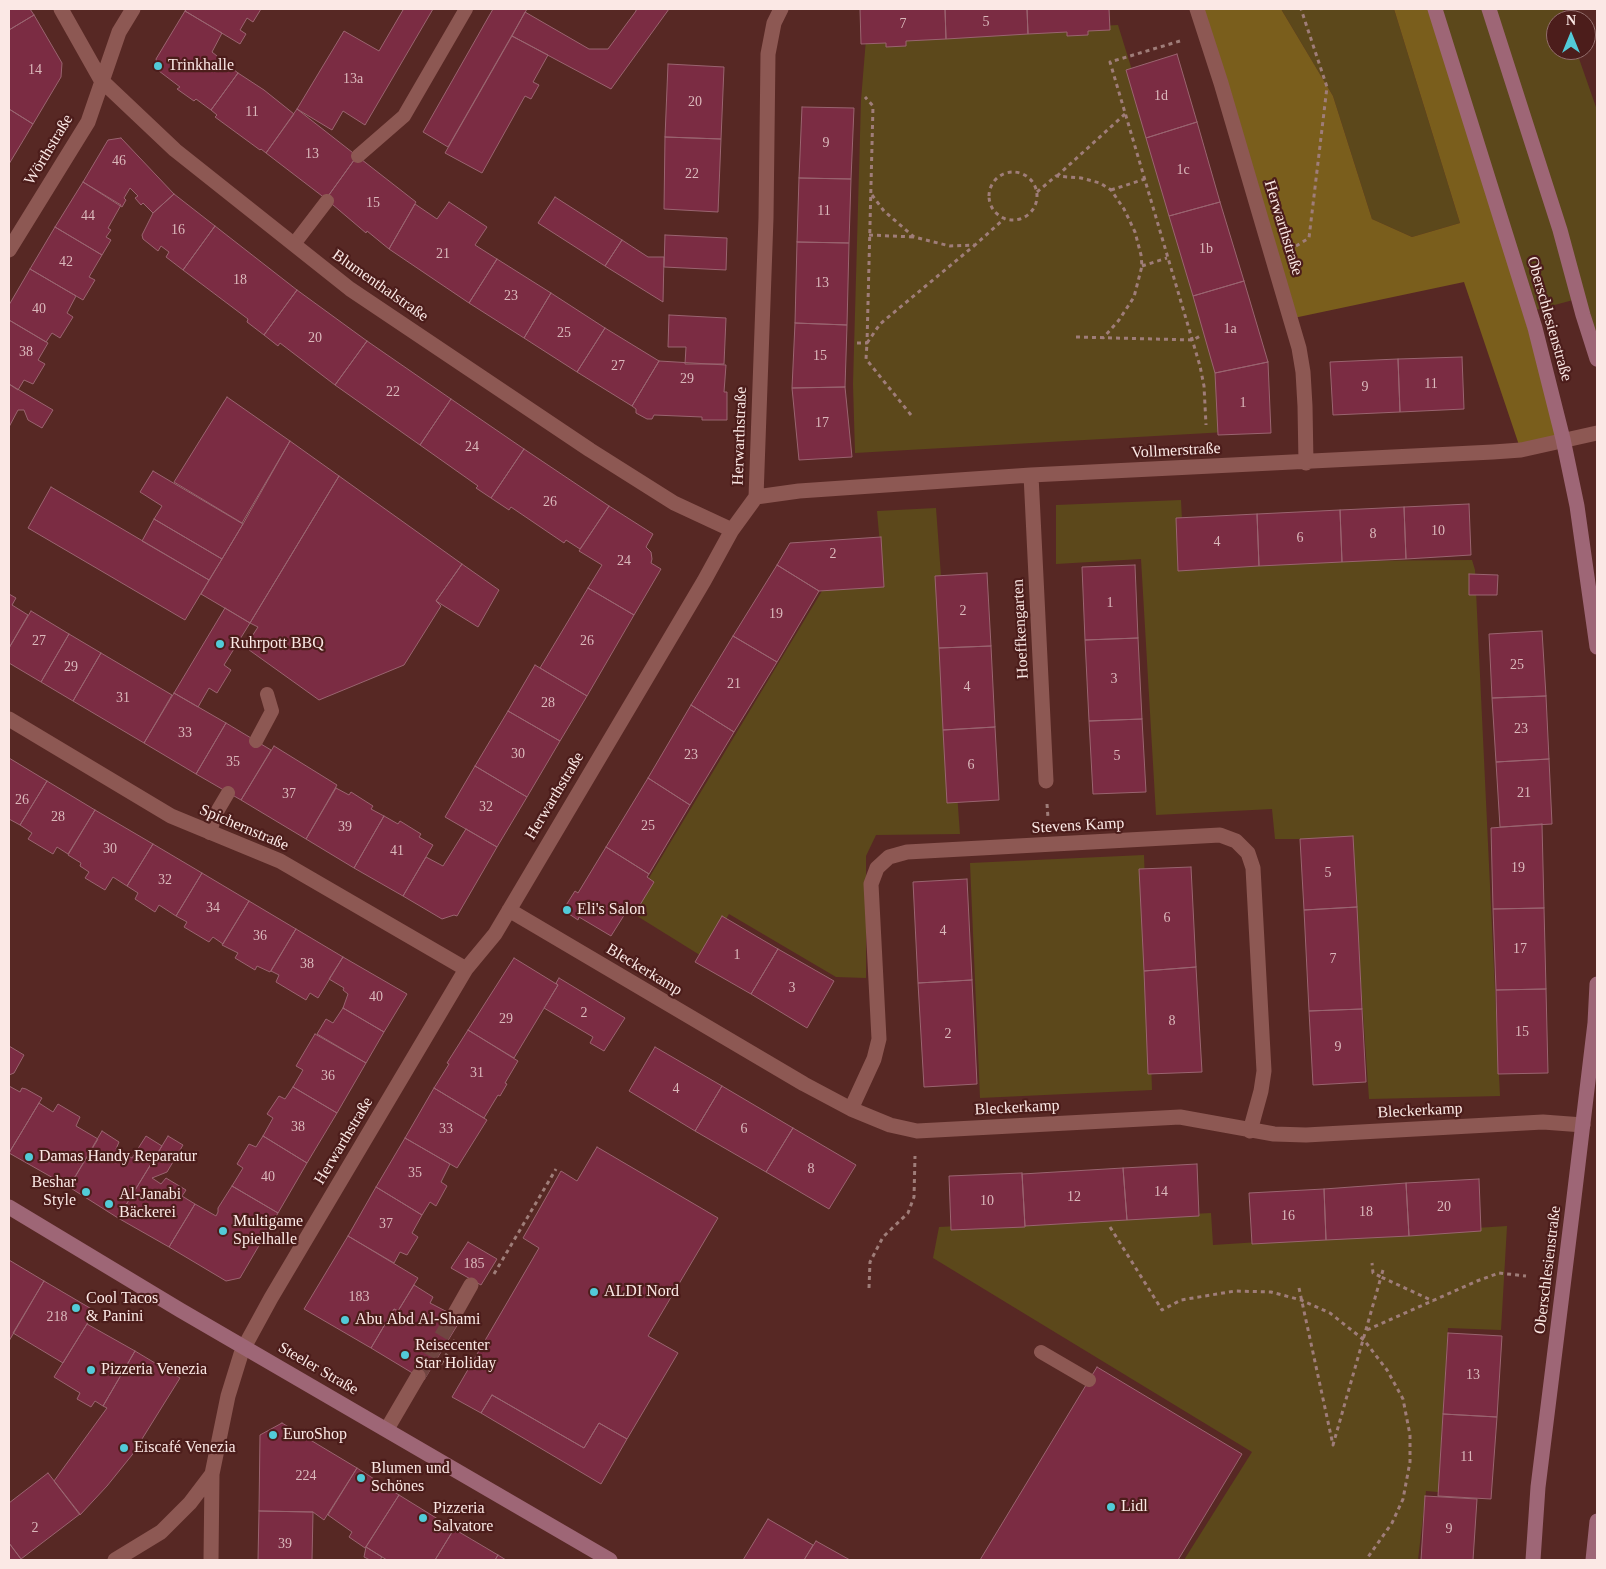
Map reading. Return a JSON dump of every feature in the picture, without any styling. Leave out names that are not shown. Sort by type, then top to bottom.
[{"type":"main road","name":"Oberschlesienstraße","points":[[1435,9],[1535,328],[1563,439],[1577,506],[1597,647]]},
{"type":"main road","name":"Oberschlesienstraße","points":[[1489,9],[1560,230],[1597,359]]},
{"type":"main road","name":"Oberschlesienstraße","points":[[1533,1560],[1538,1487],[1595,1024],[1597,984]]},
{"type":"main road","name":"Steeler Straße","points":[[9,1207],[610,1560]]},
{"type":"main road","points":[[1593,1560],[1597,1521]]},
{"type":"street","name":"Blumenthalstraße","points":[[61,9],[101,80],[174,150],[350,289],[590,450],[674,503],[732,530]]},
{"type":"street","name":"Wörthstraße","points":[[9,250],[88,122],[101,80],[120,32],[133,9]]},
{"type":"street","name":"Herwarthstraße","points":[[211,1560],[212,1474],[228,1396],[245,1347],[271,1298],[466,969],[494,934],[509,910],[704,581],[732,530],[756,497],[766,218],[768,54],[774,23],[781,9]]},
{"type":"street","name":"Herwarthstraße","points":[[1197,9],[1206,33],[1299,348],[1305,398],[1306,463]]},
{"type":"street","name":"Vollmerstraße","points":[[756,497],[799,491],[1031,475],[1306,463],[1521,450],[1563,439],[1597,433]]},
{"type":"street","name":"Hoeffkengarten","points":[[1031,475],[1046,781]]},
{"type":"street","name":"Spichernstraße","points":[[9,719],[170,816],[280,861],[466,969]]},
{"type":"street","name":"Stevens Kamp","points":[[851,1109],[874,1059],[879,1038],[871,884],[877,868],[889,857],[907,852],[1220,835],[1236,841],[1248,852],[1253,868],[1264,1071],[1261,1091],[1250,1131]]},
{"type":"street","name":"Bleckerkamp","points":[[509,910],[686,1015],[851,1109],[890,1125],[917,1131],[1180,1117],[1250,1131],[1306,1135],[1543,1122],[1583,1125]]},
{"type":"street","points":[[454,1316],[471,1285]]},
{"type":"street","points":[[387,1429],[418,1376]]},
{"type":"street","points":[[116,1560],[161,1532],[190,1503],[212,1474]]},
{"type":"lane","points":[[358,156],[404,116],[466,9]]},
{"type":"lane","points":[[294,244],[327,201]]},
{"type":"lane","points":[[256,741],[272,711],[267,694]]},
{"type":"lane","points":[[210,833],[215,816],[228,793]]},
{"type":"lane","points":[[1041,1352],[1089,1380]]},
{"type":"path","points":[[1274,259],[1309,238],[1327,87],[1301,9]]},
{"type":"path","points":[[1206,33],[1110,62],[1192,340],[1204,386],[1206,425]]},
{"type":"path","points":[[864,97],[873,106],[866,359],[911,414]]},
{"type":"path","points":[[1037,192],[1125,114]]},
{"type":"path","points":[[1009,172],[1024,175],[1035,185],[1037,200],[1031,212],[1019,219],[1005,218],[998,215],[993,209],[989,194],[991,187],[1001,175],[1009,172]]},
{"type":"path","points":[[1056,176],[1081,178],[1100,183],[1111,190],[1124,209],[1135,232],[1142,266],[1134,297],[1104,338]]},
{"type":"path","points":[[1111,190],[1145,179]]},
{"type":"path","points":[[871,194],[884,210],[914,237]]},
{"type":"path","points":[[867,343],[880,324],[1005,218]]},
{"type":"path","points":[[869,236],[914,237],[950,246],[975,245]]},
{"type":"path","points":[[1142,266],[1168,258]]},
{"type":"path","points":[[1076,338],[1192,340],[1202,335]]},
{"type":"path","points":[[857,343],[867,343]]},
{"type":"path","points":[[1046,781],[1050,845]]},
{"type":"path","points":[[868,1288],[870,1262],[883,1237],[908,1213],[914,1197],[917,1131]]},
{"type":"path","points":[[1110,1227],[1162,1310],[1181,1300],[1235,1291],[1272,1292],[1302,1300],[1330,1313],[1364,1340],[1387,1370],[1402,1400],[1410,1435],[1410,1462],[1403,1499],[1392,1524],[1366,1560]]},
{"type":"path","points":[[1372,1263],[1373,1273],[1433,1301]]},
{"type":"path","points":[[1299,1288],[1333,1445],[1383,1270]]},
{"type":"path","points":[[1367,1330],[1499,1273],[1526,1276]]},
{"type":"shaded area","points":[[1200,9],[1281,9],[1333,96],[1372,219],[1412,237],[1460,223],[1394,9],[1432,9],[1561,439],[1520,448],[1464,282],[1289,319]]},
{"type":"shaded area","points":[[1281,9],[1394,9],[1460,223],[1412,237],[1372,219],[1333,96]]},
{"type":"shaded area","points":[[1437,9],[1487,9],[1577,299],[1532,311]]},
{"type":"shaded area","points":[[1491,9],[1563,9],[1546,10],[1546,60],[1580,60],[1597,110],[1597,352]]},
{"type":"shaded area","points":[[1118,25],[1225,370],[1226,432],[855,453],[853,384],[861,100],[866,39]]},
{"type":"shaded area","points":[[1181,500],[1184,562],[1472,560],[1475,570],[1500,1096],[1369,1099],[1351,839],[1275,839],[1272,809],[1156,815],[1141,559],[1056,564],[1056,505]]},
{"type":"shaded area","points":[[936,508],[960,834],[876,835],[866,856],[866,978],[836,977],[729,914],[703,957],[629,911],[828,581],[883,580],[877,511]]},
{"type":"shaded area","points":[[1144,855],[1152,1090],[980,1098],[970,863]]},
{"type":"shaded area","points":[[1211,1213],[1213,1245],[1507,1226],[1501,1330],[1448,1328],[1438,1492],[1426,1491],[1418,1560],[1184,1560],[1252,1452],[933,1258],[939,1227]]},
{"type":"building","points":[[9,9],[30,9],[34,15],[9,30]]},
{"type":"building","points":[[187,9],[261,9],[253,22],[247,18],[240,30],[246,34],[240,44],[185,11]]},
{"type":"building","points":[[401,9],[433,9],[365,125],[343,111],[332,130],[297,109],[344,31],[379,51],[403,10]]},
{"type":"building","points":[[493,9],[527,9],[448,147],[423,132]]},
{"type":"building","points":[[636,9],[669,9],[611,89],[512,36],[525,12],[589,49],[608,49]]},
{"type":"building","points":[[860,9],[945,9],[946,39],[906,41],[906,46],[886,47],[886,43],[861,44]]},
{"type":"building","points":[[945,9],[1027,9],[1028,34],[946,39]]},
{"type":"building","points":[[1027,9],[1109,9],[1110,30],[1088,31],[1088,35],[1067,36],[1067,32],[1028,34]]},
{"type":"building","points":[[185,11],[222,33],[212,52],[238,73],[211,110],[177,89],[180,87],[159,71],[156,59]]},
{"type":"building","points":[[34,15],[62,63],[61,77],[33,124],[9,109],[9,30]]},
{"type":"building","points":[[512,36],[548,55],[533,82],[539,85],[531,99],[525,96],[482,173],[445,153]]},
{"type":"building","points":[[1177,54],[1197,122],[1146,138],[1126,70]]},
{"type":"building","points":[[668,64],[724,67],[721,139],[665,137]]},
{"type":"building","points":[[238,73],[264,90],[294,114],[266,153],[215,117],[217,115],[211,110]]},
{"type":"building","points":[[802,107],[854,108],[851,179],[799,178]]},
{"type":"building","points":[[9,109],[33,124],[9,164]]},
{"type":"building","points":[[297,109],[357,156],[326,199],[266,153]]},
{"type":"building","points":[[1197,122],[1220,202],[1169,216],[1146,138]]},
{"type":"building","points":[[665,137],[721,139],[718,212],[664,209]]},
{"type":"building","points":[[121,138],[174,194],[153,213],[143,203],[141,205],[135,198],[138,196],[130,188],[124,198],[126,200],[122,207],[83,182],[108,140]]},
{"type":"building","points":[[357,156],[416,202],[389,249],[367,231],[366,233],[326,199]]},
{"type":"building","points":[[799,178],[851,179],[849,243],[797,242]]},
{"type":"building","points":[[83,182],[121,205],[108,228],[111,230],[106,237],[111,240],[102,255],[55,227]]},
{"type":"building","points":[[174,194],[215,226],[183,270],[166,257],[169,252],[161,246],[158,251],[143,239],[142,235],[153,213]]},
{"type":"building","points":[[555,197],[622,240],[605,266],[538,223]]},
{"type":"building","points":[[449,202],[487,227],[475,245],[497,259],[469,303],[389,249],[415,204],[437,219]]},
{"type":"building","points":[[1220,202],[1244,281],[1193,296],[1169,216]]},
{"type":"building","points":[[215,226],[297,290],[264,335],[247,322],[248,319],[183,270]]},
{"type":"building","points":[[55,227],[102,255],[89,277],[95,280],[83,300],[30,269]]},
{"type":"building","points":[[665,235],[727,238],[726,270],[664,267]]},
{"type":"building","points":[[622,240],[648,257],[664,257],[663,302],[605,266]]},
{"type":"building","points":[[797,242],[849,243],[847,325],[795,323]]},
{"type":"building","points":[[497,259],[551,293],[524,338],[469,303]]},
{"type":"building","points":[[30,269],[76,296],[67,313],[73,317],[60,338],[52,333],[46,342],[9,320],[9,305]]},
{"type":"building","points":[[1244,281],[1268,362],[1215,373],[1193,296]]},
{"type":"building","points":[[297,290],[367,341],[335,385],[280,343],[278,346],[264,335]]},
{"type":"building","points":[[551,293],[605,328],[577,372],[524,338]]},
{"type":"building","points":[[669,315],[726,318],[724,364],[685,364],[686,347],[668,347]]},
{"type":"building","points":[[9,320],[48,343],[38,360],[45,364],[33,384],[24,380],[18,390],[9,384]]},
{"type":"building","points":[[795,323],[847,325],[845,387],[792,388]]},
{"type":"building","points":[[605,328],[659,361],[632,406],[577,372]]},
{"type":"building","points":[[367,341],[451,399],[420,445],[335,385]]},
{"type":"building","points":[[1462,357],[1464,409],[1400,412],[1398,359]]},
{"type":"building","points":[[1398,359],[1400,412],[1333,415],[1330,362]]},
{"type":"building","points":[[659,361],[726,365],[724,392],[727,392],[727,420],[702,420],[702,417],[654,415],[652,419],[647,419],[636,413],[636,409],[632,406]]},
{"type":"building","points":[[1268,362],[1271,433],[1218,435],[1215,373]]},
{"type":"building","points":[[9,384],[53,410],[42,428],[28,420],[24,410],[18,410],[9,427]]},
{"type":"building","points":[[845,387],[852,457],[799,460],[792,388]]},
{"type":"building","points":[[227,397],[290,441],[242,523],[174,482]]},
{"type":"building","points":[[451,399],[524,449],[491,498],[476,488],[478,486],[420,445]]},
{"type":"building","points":[[290,441],[339,476],[250,623],[201,594]]},
{"type":"building","points":[[524,449],[609,506],[580,549],[566,540],[564,543],[511,507],[509,510],[491,498]]},
{"type":"building","points":[[153,471],[243,524],[222,559],[154,519],[162,506],[140,492]]},
{"type":"building","points":[[339,476],[462,564],[436,601],[441,606],[404,665],[319,700],[245,647],[258,627],[250,623]]},
{"type":"building","points":[[51,487],[209,580],[185,620],[28,528]]},
{"type":"building","points":[[1469,504],[1471,555],[1406,559],[1404,507]]},
{"type":"building","points":[[609,506],[653,534],[646,547],[651,552],[651,563],[661,569],[634,615],[588,588],[602,565],[579,551]]},
{"type":"building","points":[[1404,507],[1406,559],[1342,562],[1340,510]]},
{"type":"building","points":[[1340,510],[1342,562],[1259,566],[1257,514]]},
{"type":"building","points":[[1257,514],[1259,566],[1178,571],[1176,518]]},
{"type":"building","points":[[154,519],[222,559],[209,580],[142,541]]},
{"type":"building","points":[[881,537],[884,587],[819,591],[777,565],[790,543]]},
{"type":"building","points":[[462,564],[499,590],[478,627],[436,601]]},
{"type":"building","points":[[777,565],[819,591],[777,662],[733,636]]},
{"type":"building","points":[[1135,565],[1138,638],[1085,640],[1082,567]]},
{"type":"building","points":[[987,573],[991,646],[939,648],[935,576]]},
{"type":"building","points":[[1469,574],[1498,575],[1497,595],[1469,595]]},
{"type":"building","points":[[588,588],[634,615],[587,696],[540,668]]},
{"type":"building","points":[[9,594],[16,598],[12,605],[28,615],[9,648]]},
{"type":"building","name":"Ruhrpott BBQ","points":[[225,608],[250,623],[224,665],[231,670],[217,693],[209,688],[198,707],[174,693]]},
{"type":"building","points":[[31,611],[69,634],[41,682],[9,663],[9,648]]},
{"type":"building","points":[[1542,631],[1546,696],[1492,698],[1489,634]]},
{"type":"building","points":[[69,634],[101,653],[73,701],[41,682]]},
{"type":"building","points":[[733,636],[777,662],[734,732],[691,705]]},
{"type":"building","points":[[1138,638],[1142,719],[1089,721],[1085,640]]},
{"type":"building","points":[[991,646],[995,727],[943,730],[939,648]]},
{"type":"building","points":[[101,653],[172,695],[144,743],[73,701]]},
{"type":"building","points":[[535,665],[587,696],[560,741],[508,711]]},
{"type":"building","points":[[174,693],[226,723],[196,774],[144,743]]},
{"type":"building","points":[[1546,696],[1549,759],[1496,762],[1492,698]]},
{"type":"building","points":[[691,705],[734,732],[690,805],[648,778]]},
{"type":"building","points":[[508,711],[560,741],[527,797],[475,766]]},
{"type":"building","points":[[1142,719],[1146,792],[1093,794],[1089,721]]},
{"type":"building","points":[[226,723],[271,750],[241,800],[196,774]]},
{"type":"building","points":[[995,727],[999,800],[947,803],[943,730]]},
{"type":"building","points":[[274,746],[337,785],[306,839],[241,800]]},
{"type":"building","points":[[9,758],[47,781],[20,825],[9,819]]},
{"type":"building","points":[[1549,759],[1552,824],[1500,827],[1496,762]]},
{"type":"building","points":[[475,766],[527,797],[497,847],[445,817]]},
{"type":"building","points":[[648,778],[690,805],[649,874],[606,847]]},
{"type":"building","points":[[47,781],[95,810],[68,854],[57,847],[53,854],[28,839],[32,833],[20,825]]},
{"type":"building","points":[[336,788],[349,795],[351,792],[373,806],[371,809],[384,816],[354,868],[306,839]]},
{"type":"building","points":[[95,810],[153,844],[127,886],[113,877],[105,890],[85,878],[89,872],[80,866],[81,863],[68,855]]},
{"type":"building","points":[[384,816],[398,824],[400,821],[421,834],[419,837],[433,845],[403,896],[354,868]]},
{"type":"building","points":[[1542,824],[1544,908],[1493,909],[1491,828]]},
{"type":"building","points":[[466,829],[497,847],[457,916],[454,915],[442,919],[403,896],[426,857],[443,866]]},
{"type":"building","points":[[1353,836],[1357,907],[1304,910],[1300,839]]},
{"type":"building","points":[[153,844],[202,873],[176,916],[159,905],[155,912],[135,899],[138,893],[127,886]]},
{"type":"building","points":[[606,847],[649,874],[647,877],[654,882],[635,913],[628,909],[611,936],[579,917],[578,920],[563,910],[575,891],[578,893]]},
{"type":"building","points":[[1191,867],[1196,967],[1144,971],[1139,869]]},
{"type":"building","points":[[202,873],[249,901],[223,944],[213,937],[209,942],[184,927],[187,922],[176,916]]},
{"type":"building","points":[[967,879],[972,980],[918,983],[913,882]]},
{"type":"building","points":[[249,901],[296,929],[270,972],[257,966],[255,970],[235,958],[238,953],[222,945]]},
{"type":"building","points":[[1357,907],[1362,1009],[1309,1011],[1304,910]]},
{"type":"building","points":[[1544,908],[1546,989],[1496,990],[1493,909]]},
{"type":"building","points":[[722,916],[778,949],[751,994],[695,962]]},
{"type":"building","points":[[296,929],[343,957],[318,998],[310,993],[306,1000],[276,982],[279,975],[271,971]]},
{"type":"building","points":[[778,949],[834,981],[807,1028],[751,994]]},
{"type":"building","points":[[343,957],[407,994],[384,1032],[343,1008],[348,994],[343,990],[344,988],[329,979]]},
{"type":"building","points":[[514,958],[558,985],[514,1058],[468,1030]]},
{"type":"building","points":[[1196,967],[1202,1072],[1148,1074],[1144,971]]},
{"type":"building","points":[[559,978],[625,1018],[604,1051],[590,1043],[593,1037],[544,1008],[558,985],[556,983]]},
{"type":"building","points":[[972,980],[977,1084],[924,1087],[918,983]]},
{"type":"building","points":[[1546,989],[1548,1073],[1498,1074],[1496,990]]},
{"type":"building","points":[[343,1008],[384,1032],[366,1063],[317,1034],[326,1019],[333,1023]]},
{"type":"building","points":[[1362,1009],[1366,1082],[1313,1085],[1309,1011]]},
{"type":"building","points":[[468,1030],[518,1061],[500,1096],[498,1095],[484,1118],[434,1088]]},
{"type":"building","points":[[315,1034],[366,1063],[337,1113],[293,1087],[303,1070],[296,1066]]},
{"type":"building","points":[[9,1046],[24,1055],[14,1073],[9,1075]]},
{"type":"building","points":[[655,1047],[722,1086],[695,1131],[629,1091]]},
{"type":"building","points":[[9,1086],[20,1092],[22,1088],[26,1089],[42,1098],[9,1153]]},
{"type":"building","points":[[722,1086],[793,1128],[766,1172],[695,1131]]},
{"type":"building","points":[[293,1087],[337,1113],[307,1163],[263,1136],[273,1118],[267,1114],[279,1096],[285,1099]]},
{"type":"building","points":[[434,1088],[487,1120],[457,1168],[405,1138]]},
{"type":"building","points":[[39,1103],[53,1112],[58,1104],[80,1117],[76,1126],[98,1139],[69,1187],[9,1153]]},
{"type":"building","points":[[793,1128],[856,1165],[829,1209],[766,1172]]},
{"type":"building","points":[[102,1131],[119,1142],[116,1149],[132,1158],[146,1136],[162,1146],[118,1218],[69,1187]]},
{"type":"building","points":[[168,1136],[183,1145],[167,1172],[152,1178],[161,1184],[166,1178],[186,1190],[182,1196],[195,1204],[169,1247],[118,1218]]},
{"type":"building","points":[[263,1136],[307,1163],[278,1213],[232,1186],[243,1168],[237,1164],[249,1144],[256,1147]]},
{"type":"building","points":[[405,1138],[450,1164],[441,1182],[447,1186],[436,1206],[430,1202],[422,1215],[376,1187]]},
{"type":"building","name":"ALDI Nord","points":[[597,1147],[718,1218],[648,1336],[678,1353],[627,1439],[599,1423],[584,1448],[492,1395],[481,1413],[452,1397],[539,1248],[523,1238],[561,1171],[577,1181]]},
{"type":"building","points":[[1197,1164],[1199,1216],[1127,1220],[1123,1168]]},
{"type":"building","points":[[1123,1168],[1127,1220],[1025,1226],[1022,1174]]},
{"type":"building","points":[[1022,1173],[1025,1227],[951,1230],[949,1176]]},
{"type":"building","points":[[1479,1179],[1481,1231],[1409,1236],[1406,1183]]},
{"type":"building","points":[[1406,1183],[1409,1236],[1326,1240],[1324,1189]]},
{"type":"building","name":"Multigame Spielhalle","points":[[232,1186],[278,1213],[240,1278],[226,1281],[169,1247],[195,1204],[216,1216],[218,1208]]},
{"type":"building","points":[[376,1187],[422,1215],[412,1233],[418,1237],[407,1255],[400,1252],[394,1263],[348,1236]]},
{"type":"building","points":[[1324,1189],[1326,1240],[1252,1244],[1249,1193]]},
{"type":"building","points":[[348,1236],[418,1278],[398,1311],[394,1309],[371,1348],[304,1309]]},
{"type":"building","points":[[468,1242],[497,1259],[481,1285],[451,1268]]},
{"type":"building","points":[[9,1260],[44,1281],[9,1341]]},
{"type":"building","points":[[44,1281],[95,1311],[63,1363],[13,1333]]},
{"type":"building","points":[[414,1285],[433,1297],[430,1303],[461,1319],[424,1380],[371,1348],[394,1309],[398,1311]]},
{"type":"building","name":"Pizzeria Venezia","points":[[87,1324],[135,1351],[103,1406],[95,1401],[91,1407],[77,1399],[80,1393],[54,1377]]},
{"type":"building","points":[[1448,1333],[1502,1336],[1497,1417],[1443,1414]]},
{"type":"building","points":[[135,1351],[180,1378],[132,1455],[80,1515],[54,1481],[107,1408],[103,1406]]},
{"type":"building","name":"Lidl","points":[[1097,1367],[1242,1454],[1178,1560],[980,1560]]},
{"type":"building","points":[[492,1395],[584,1448],[599,1423],[627,1439],[601,1484],[481,1413]]},
{"type":"building","points":[[1443,1414],[1497,1417],[1491,1499],[1438,1496]]},
{"type":"building","points":[[282,1423],[357,1468],[324,1520],[313,1512],[259,1511],[260,1435]]},
{"type":"building","points":[[357,1468],[399,1495],[365,1548],[349,1537],[352,1532],[328,1515]]},
{"type":"building","points":[[48,1473],[80,1514],[21,1559],[9,1543],[9,1503]]},
{"type":"building","points":[[399,1495],[454,1529],[435,1560],[387,1560],[366,1547]]},
{"type":"building","points":[[1425,1496],[1477,1499],[1473,1560],[1421,1560]]},
{"type":"building","points":[[259,1511],[313,1512],[312,1560],[258,1560]]},
{"type":"building","points":[[768,1519],[813,1545],[804,1560],[743,1560]]},
{"type":"building","points":[[454,1529],[498,1555],[495,1560],[435,1560]]},
{"type":"building","points":[[816,1541],[850,1560],[804,1560]]},
{"type":"building","points":[[9,1543],[21,1559],[20,1560],[9,1560]]},
{"type":"building","points":[[366,1547],[382,1557],[380,1560],[370,1560],[364,1557]]},
{"type":"building","points":[[498,1555],[506,1560],[495,1560]]},
{"type":"tunnel","points":[[418,1376],[454,1315]]},
{"type":"place","name":"Trinkhalle","points":[[158,66]]},
{"type":"place","name":"Ruhrpott BBQ","points":[[220,644]]},
{"type":"place","name":"Eli's Salon","points":[[567,910]]},
{"type":"place","name":"Damas Handy Reparatur","points":[[29,1157]]},
{"type":"place","name":"Beshar Style","points":[[86,1192]]},
{"type":"place","name":"Al-Janabi Bäckerei","points":[[109,1204]]},
{"type":"place","name":"Multigame Spielhalle","points":[[223,1231]]},
{"type":"place","name":"ALDI Nord","points":[[594,1292]]},
{"type":"place","name":"Cool Tacos & Panini","points":[[76,1308]]},
{"type":"place","name":"Abu Abd Al-Shami","points":[[345,1320]]},
{"type":"place","name":"Reisecenter Star Holiday","points":[[405,1355]]},
{"type":"place","name":"Pizzeria Venezia","points":[[91,1370]]},
{"type":"place","name":"EuroShop","points":[[273,1435]]},
{"type":"place","name":"Eiscafé Venezia","points":[[124,1448]]},
{"type":"place","name":"Blumen und Schönes","points":[[361,1478]]},
{"type":"place","name":"Lidl","points":[[1111,1507]]},
{"type":"place","name":"Pizzeria Salvatore","points":[[423,1518]]}]
